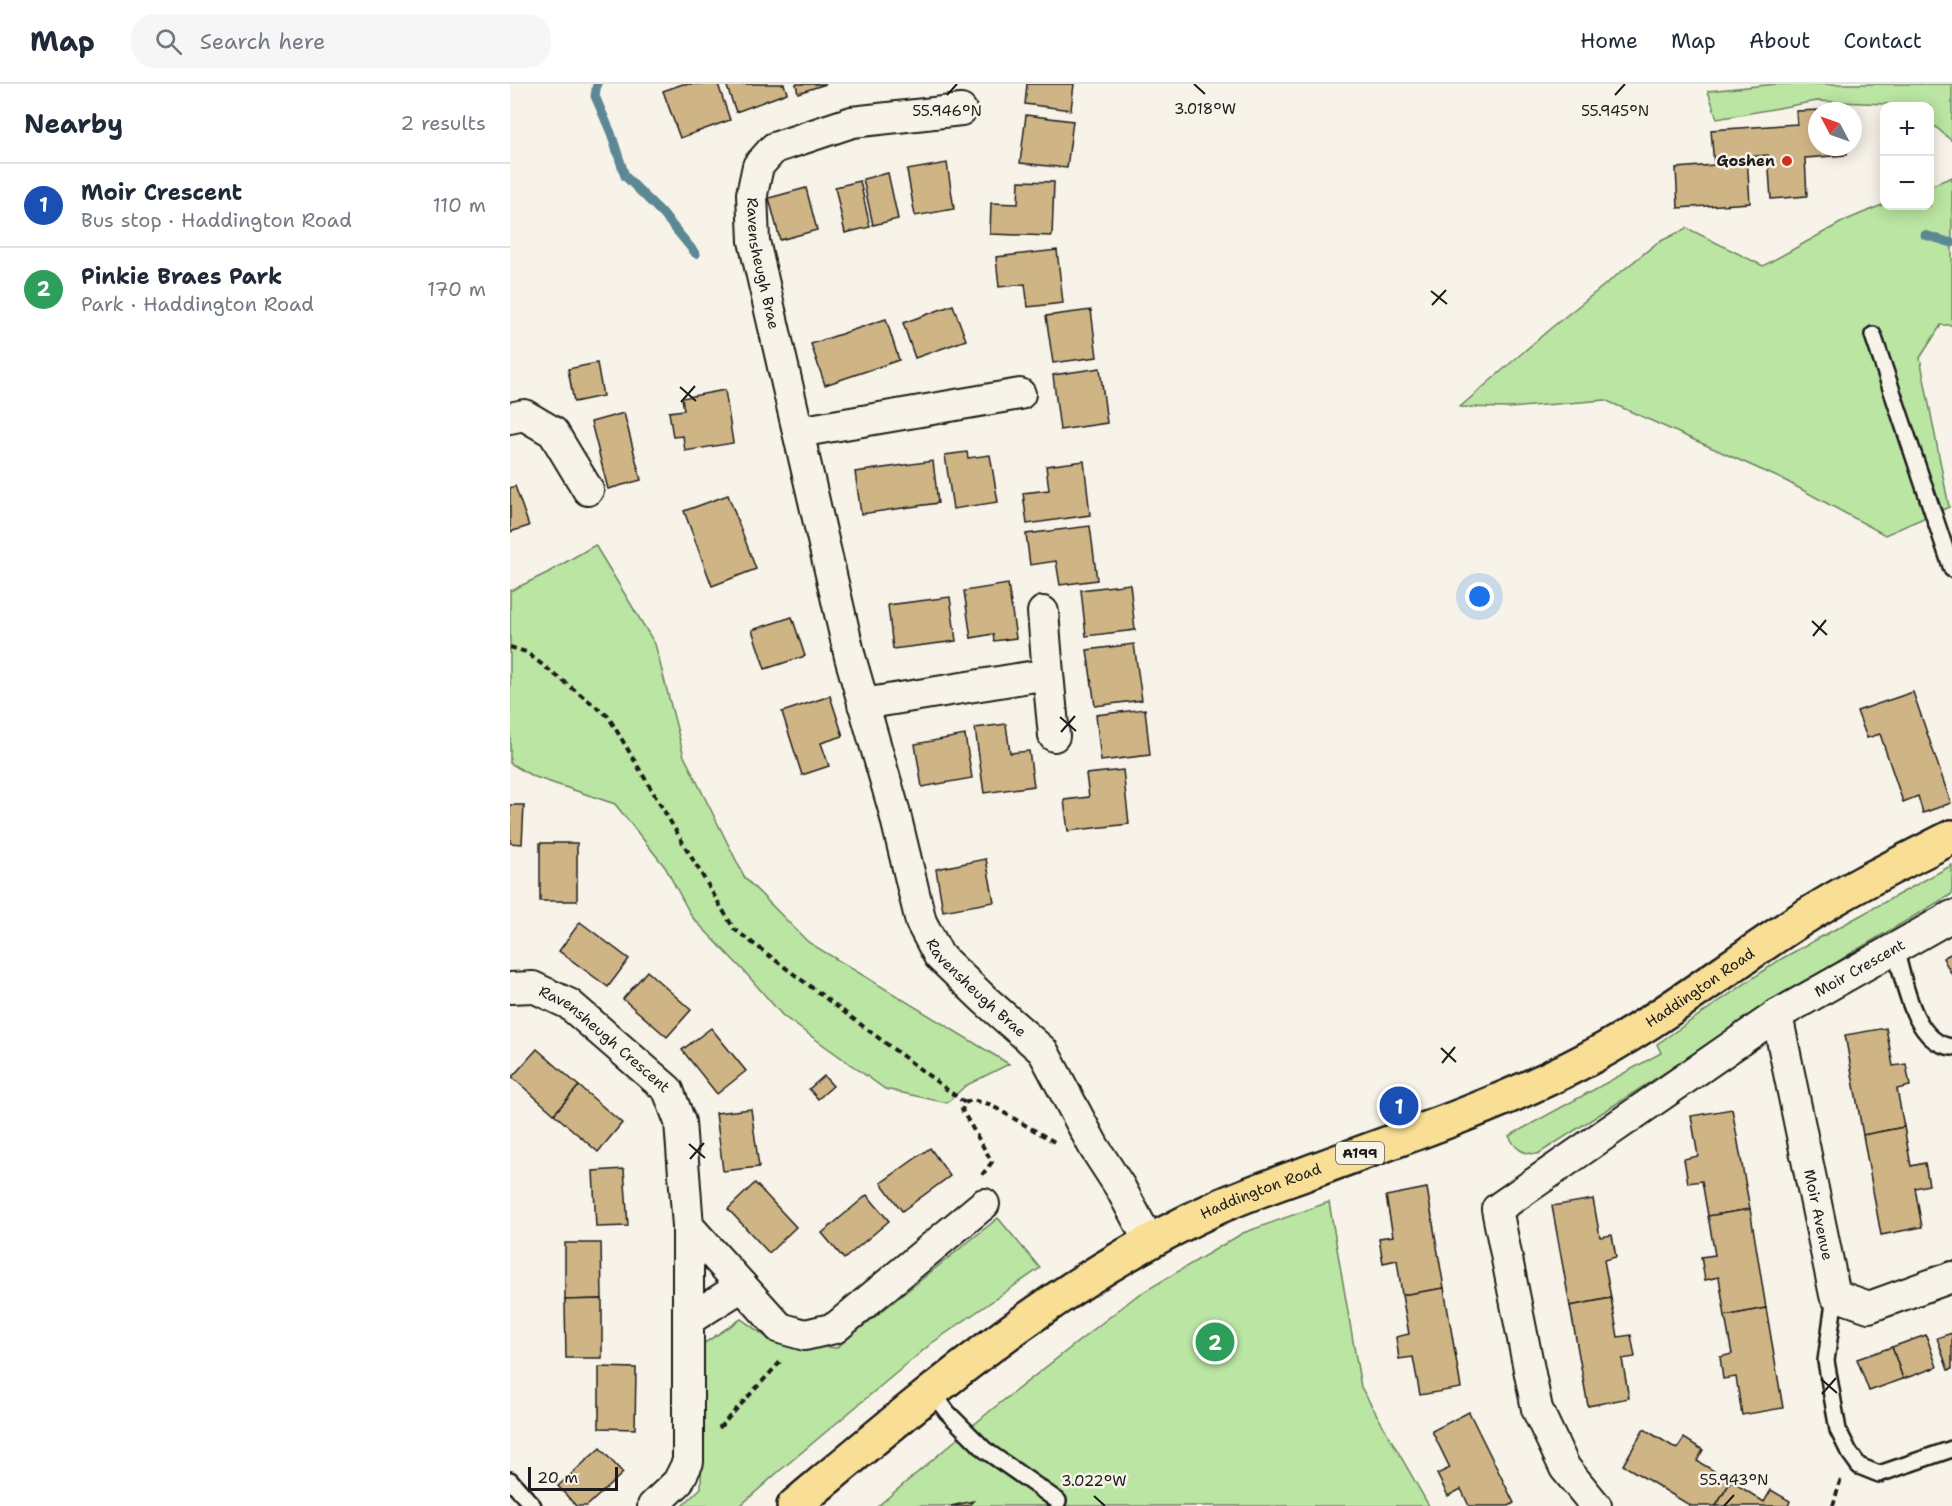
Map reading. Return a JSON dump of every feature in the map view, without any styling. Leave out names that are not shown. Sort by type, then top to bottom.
[{"type":"main road","name":"Haddington Road","points":[[794,1506],[931,1390],[1048,1305],[1150,1243],[1218,1207],[1484,1106],[1571,1067],[1635,1031],[1860,883],[1952,837]]},
{"type":"street","name":"Ravensheugh Brae","points":[[961,110],[852,122],[774,147],[758,166],[752,194],[754,241],[850,657],[894,810],[921,922],[939,956],[1044,1051],[1094,1146],[1120,1187],[1150,1243]]},
{"type":"street","points":[[798,432],[1020,394]]},
{"type":"street","points":[[510,418],[524,415],[553,432],[588,490]]},
{"type":"street","points":[[1043,612],[1054,736]]},
{"type":"street","points":[[863,704],[1048,674]]},
{"type":"street","name":"Moir Crescent","points":[[1596,1506],[1565,1468],[1537,1409],[1497,1209],[1777,1015],[1952,915]]},
{"type":"street","name":"Ravensheugh Crescent","points":[[510,988],[533,987],[569,1004],[668,1090],[680,1122],[688,1226],[688,1462]]},
{"type":"street","name":"Moir Avenue","points":[[1777,1015],[1835,1295]]},
{"type":"street","points":[[688,1226],[780,1328],[805,1335],[835,1328],[984,1204]]},
{"type":"street","points":[[1835,1295],[1869,1307],[1952,1277]]},
{"type":"street","points":[[688,1320],[742,1286]]},
{"type":"street","points":[[653,1506],[678,1482],[688,1462]]},
{"type":"lane","points":[[1873,335],[1952,569]]},
{"type":"lane","points":[[1895,948],[1913,1010],[1925,1032],[1941,1046],[1952,1047]]},
{"type":"lane","points":[[1835,1295],[1826,1361],[1838,1430],[1859,1466],[1879,1474],[1952,1449]]},
{"type":"lane","points":[[931,1390],[947,1412],[985,1450],[1058,1501]]},
{"type":"lane","points":[[510,1480],[533,1506]]},
{"type":"path","points":[[510,647],[526,652],[608,716],[734,929],[965,1103]]},
{"type":"path","points":[[984,1204],[981,1177],[992,1162],[962,1110],[965,1103],[971,1100],[989,1104],[1065,1148],[1094,1146]]},
{"type":"path","points":[[688,1462],[805,1335]]},
{"type":"green space","points":[[1776,84],[1952,84],[1952,141],[1934,125],[1934,102],[1880,104],[1817,101],[1717,119],[1708,91]]},
{"type":"green space","points":[[1952,177],[1952,325],[1941,325],[1920,358],[1949,507],[1885,535],[1786,481],[1605,400],[1509,408],[1460,407],[1551,328],[1657,243],[1687,228],[1763,266],[1844,221],[1880,206],[1880,210],[1934,210],[1934,184]]},
{"type":"green space","points":[[595,545],[655,644],[684,756],[745,878],[808,942],[1009,1064],[965,1086],[947,1103],[885,1089],[783,1016],[692,917],[665,867],[615,804],[532,776],[510,763],[510,591]]},
{"type":"green space","points":[[1952,865],[1952,894],[1853,952],[1538,1154],[1517,1148],[1512,1141],[1509,1136],[1661,1053],[1657,1044],[1781,959]]},
{"type":"green space","points":[[1329,1202],[1361,1387],[1429,1506],[878,1506],[990,1411],[1135,1297],[1243,1233]]},
{"type":"green space","points":[[998,1218],[1040,1268],[932,1343],[740,1506],[682,1506],[701,1488],[703,1344],[741,1319],[772,1341],[836,1348]]},
{"type":"building","points":[[683,84],[718,84],[730,120],[680,138],[663,91]]},
{"type":"building","points":[[726,84],[784,84],[787,93],[736,112]]},
{"type":"building","points":[[796,84],[826,84],[798,93]]},
{"type":"building","points":[[1027,84],[1074,84],[1071,110],[1025,104]]},
{"type":"building","name":"Goshen","points":[[1796,111],[1808,111],[1808,156],[1833,156],[1805,158],[1807,196],[1771,199],[1768,155],[1747,157],[1750,203],[1678,208],[1676,168],[1714,165],[1711,130],[1797,124]]},
{"type":"building","points":[[1026,115],[1073,121],[1067,168],[1020,163]]},
{"type":"building","points":[[947,163],[954,209],[915,216],[907,170]]},
{"type":"building","points":[[888,173],[898,219],[873,225],[863,179]]},
{"type":"building","points":[[860,181],[870,227],[845,233],[835,187]]},
{"type":"building","points":[[1019,181],[1054,182],[1052,236],[990,234],[991,203],[1018,204]]},
{"type":"building","points":[[806,188],[817,230],[780,240],[769,198]]},
{"type":"building","points":[[1057,250],[1063,303],[1028,307],[1025,284],[999,287],[996,257]]},
{"type":"building","points":[[953,305],[966,340],[915,358],[903,323]]},
{"type":"building","points":[[1091,310],[1097,357],[1053,363],[1046,316]]},
{"type":"building","points":[[886,319],[899,360],[825,385],[811,344]]},
{"type":"building","points":[[597,363],[603,396],[574,402],[568,369]]},
{"type":"building","points":[[1100,368],[1107,423],[1060,430],[1053,375]]},
{"type":"building","points":[[725,390],[733,443],[685,451],[683,436],[673,437],[669,412],[684,410],[682,398]]},
{"type":"building","points":[[624,413],[641,480],[608,489],[591,422]]},
{"type":"building","points":[[967,452],[968,458],[990,455],[998,502],[953,509],[945,455]]},
{"type":"building","points":[[933,461],[938,503],[861,514],[855,472]]},
{"type":"building","points":[[1084,461],[1090,515],[1027,524],[1023,493],[1049,490],[1046,466]]},
{"type":"building","points":[[515,486],[529,526],[510,532],[510,488]]},
{"type":"building","points":[[728,495],[756,569],[712,586],[684,511]]},
{"type":"building","points":[[1090,526],[1097,580],[1060,585],[1056,561],[1030,565],[1026,534]]},
{"type":"building","points":[[1008,584],[1016,638],[994,641],[993,634],[971,638],[964,591]]},
{"type":"building","points":[[1130,584],[1135,630],[1086,636],[1081,590]]},
{"type":"building","points":[[950,597],[956,641],[893,649],[888,605]]},
{"type":"building","points":[[792,617],[805,656],[765,669],[752,630]]},
{"type":"building","points":[[1134,644],[1142,700],[1095,706],[1087,650]]},
{"type":"building","points":[[1913,692],[1951,803],[1923,813],[1918,796],[1903,802],[1880,734],[1867,738],[1857,711]]},
{"type":"building","points":[[830,696],[843,736],[821,743],[829,766],[802,775],[782,712]]},
{"type":"building","points":[[1145,709],[1150,755],[1101,761],[1096,715]]},
{"type":"building","points":[[1006,724],[1010,753],[1029,751],[1034,786],[984,793],[975,728]]},
{"type":"building","points":[[965,735],[972,778],[922,787],[915,744]]},
{"type":"building","points":[[1123,770],[1129,824],[1068,831],[1064,800],[1089,797],[1086,774]]},
{"type":"building","points":[[510,805],[524,805],[522,844],[510,843]]},
{"type":"building","points":[[540,843],[577,843],[577,901],[540,901]]},
{"type":"building","points":[[986,859],[994,902],[943,911],[936,869]]},
{"type":"building","points":[[580,922],[629,959],[608,987],[559,951]]},
{"type":"building","points":[[1952,953],[1952,975],[1943,958]]},
{"type":"building","points":[[647,971],[691,1010],[667,1037],[623,999]]},
{"type":"building","points":[[711,1028],[746,1071],[717,1094],[682,1050]]},
{"type":"building","points":[[1886,1028],[1893,1066],[1906,1064],[1910,1086],[1897,1089],[1904,1127],[1863,1135],[1845,1035]]},
{"type":"building","points":[[537,1049],[579,1086],[554,1114],[512,1077]]},
{"type":"building","points":[[824,1076],[833,1086],[818,1099],[809,1089]]},
{"type":"building","points":[[579,1086],[622,1123],[598,1152],[554,1114]]},
{"type":"building","points":[[751,1109],[759,1167],[723,1171],[716,1113]]},
{"type":"building","points":[[1732,1109],[1750,1209],[1708,1216],[1702,1181],[1688,1183],[1684,1159],[1698,1156],[1691,1116]]},
{"type":"building","points":[[1904,1127],[1911,1166],[1925,1163],[1929,1185],[1915,1188],[1922,1227],[1881,1235],[1863,1135]]},
{"type":"building","points":[[930,1148],[950,1176],[902,1211],[881,1183]]},
{"type":"building","points":[[624,1169],[628,1226],[596,1227],[593,1171]]},
{"type":"building","points":[[755,1183],[796,1227],[769,1253],[728,1209]]},
{"type":"building","points":[[1427,1188],[1444,1288],[1402,1295],[1397,1260],[1383,1263],[1379,1238],[1393,1236],[1386,1196]]},
{"type":"building","points":[[867,1195],[889,1221],[844,1259],[822,1233]]},
{"type":"building","points":[[1593,1199],[1600,1237],[1612,1235],[1616,1257],[1604,1260],[1611,1298],[1570,1306],[1552,1206]]},
{"type":"building","points":[[1750,1209],[1766,1308],[1725,1316],[1719,1277],[1705,1280],[1701,1257],[1715,1255],[1708,1216]]},
{"type":"building","points":[[565,1243],[601,1243],[602,1299],[565,1300]]},
{"type":"building","points":[[1444,1288],[1461,1388],[1420,1395],[1413,1357],[1399,1359],[1396,1337],[1409,1334],[1402,1295]]},
{"type":"building","points":[[1611,1298],[1618,1337],[1631,1335],[1635,1357],[1622,1359],[1629,1398],[1588,1406],[1570,1306]]},
{"type":"building","points":[[602,1299],[602,1358],[566,1358],[565,1300]]},
{"type":"building","points":[[1766,1308],[1783,1408],[1742,1415],[1736,1377],[1723,1379],[1720,1357],[1732,1354],[1725,1316]]},
{"type":"building","points":[[1952,1333],[1952,1369],[1948,1370],[1937,1338]]},
{"type":"building","points":[[1926,1335],[1937,1367],[1903,1379],[1892,1347]]},
{"type":"building","points":[[1892,1347],[1903,1379],[1869,1391],[1857,1359]]},
{"type":"building","points":[[599,1367],[636,1368],[635,1429],[599,1428]]},
{"type":"building","points":[[1469,1412],[1514,1503],[1509,1506],[1469,1506],[1461,1489],[1448,1496],[1437,1474],[1450,1468],[1432,1431]]},
{"type":"building","points":[[1644,1429],[1677,1449],[1684,1438],[1703,1450],[1697,1461],[1731,1481],[1716,1506],[1691,1506],[1623,1465]]},
{"type":"building","points":[[600,1448],[623,1473],[587,1506],[576,1506],[558,1486]]},
{"type":"building","points":[[1731,1481],[1764,1502],[1771,1490],[1790,1501],[1788,1506],[1716,1506]]},
{"type":"building","points":[[973,1501],[968,1506],[951,1506]]},
{"type":"waterway","points":[[597,84],[595,96],[611,133],[625,176],[663,214],[696,254]]},
{"type":"waterway","points":[[1925,235],[1952,243]]},
{"type":"place","name":"Goshen","points":[[1787,161]]},
{"type":"place","name":"Moir Crescent","points":[[1399,1106]]},
{"type":"place","name":"Pinkie Braes Park","points":[[1215,1342]]}]
